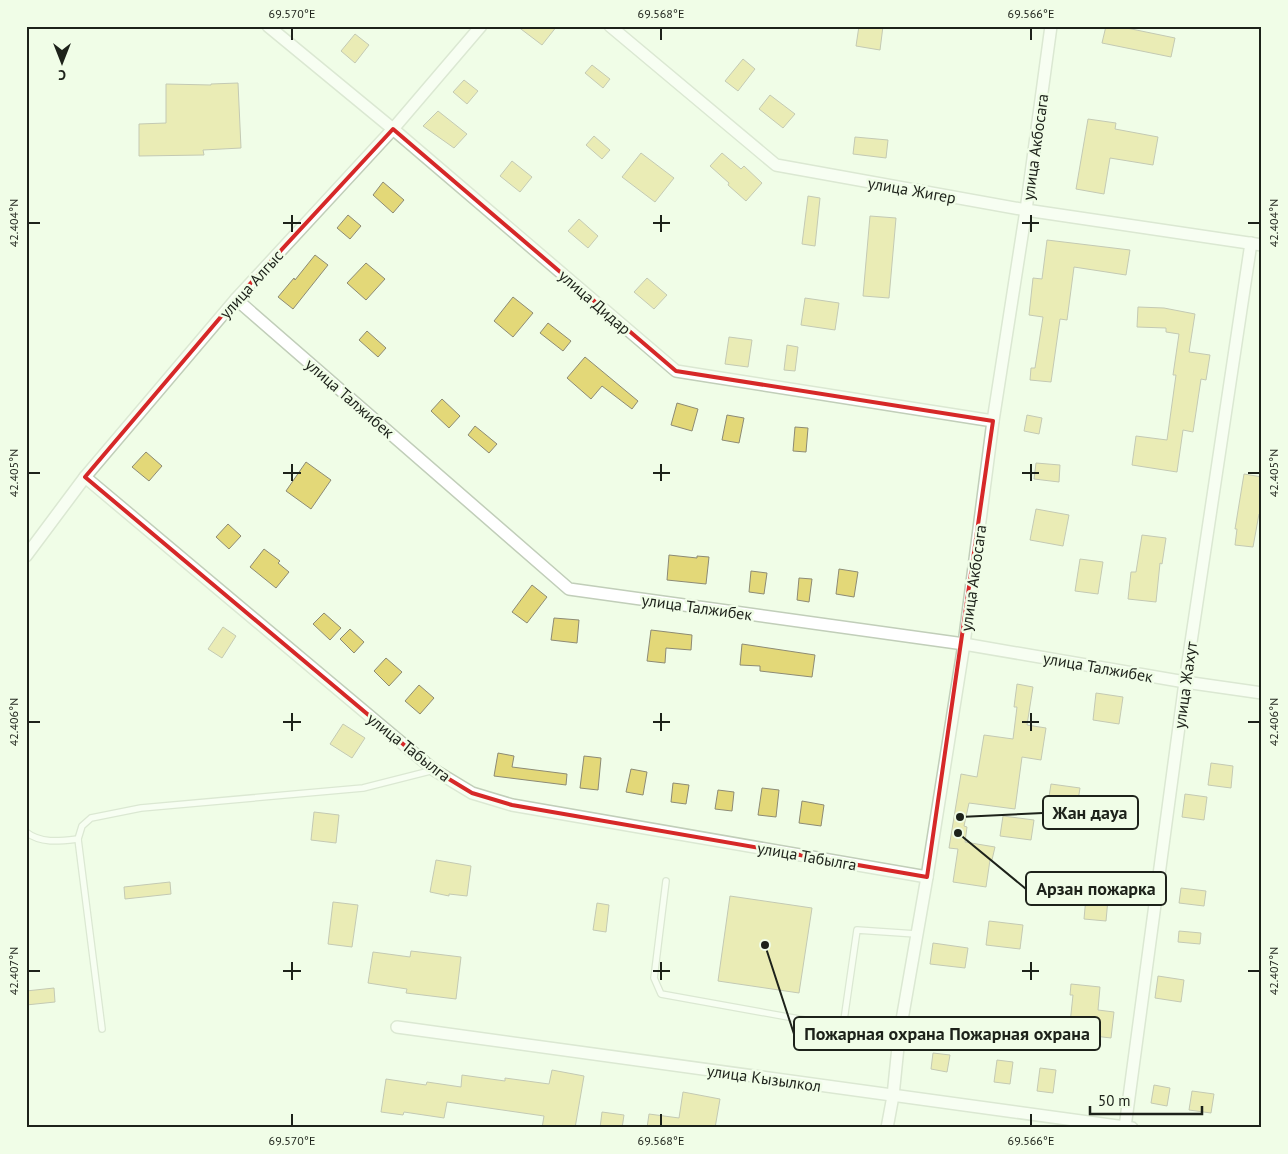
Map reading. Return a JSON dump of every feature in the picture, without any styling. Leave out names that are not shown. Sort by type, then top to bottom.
[{"type":"street","name":"улица Дидар","points":[[268,26],[393,128],[676,371],[993,421]]},
{"type":"street","name":"улица Алгыс","points":[[26,556],[85,478],[236,299],[393,128],[481,26]]},
{"type":"street","name":"улица Жигер","points":[[610,26],[776,165],[1026,210],[1256,244]]},
{"type":"street","name":"улица Акбосага","points":[[887,1128],[893,1096],[899,1037],[927,877],[964,644],[993,421],[1026,210],[1051,26]]},
{"type":"street","name":"улица Жахут","points":[[1128,1127],[1185,682],[1256,244]]},
{"type":"street","name":"улица Талжибек","points":[[236,299],[569,589],[964,644],[1185,682],[1262,693]]},
{"type":"street","name":"улица Табылга","points":[[85,478],[434,770],[472,793],[512,805],[927,877]]},
{"type":"street","name":"улица Кызылкол","points":[[397,1027],[1128,1127]]},
{"type":"lane","points":[[102,1029],[78,839],[82,826],[91,818],[141,808],[363,788],[434,770]]},
{"type":"lane","points":[[26,832],[31,836],[54,842],[78,839]]},
{"type":"lane","points":[[666,881],[654,978],[662,994],[899,1037]]},
{"type":"lane","points":[[843,1027],[857,930],[916,934]]},
{"type":"highlighted area","points":[[393,129],[676,371],[993,421],[927,877],[512,805],[472,793],[434,770],[85,477],[236,299]]},
{"type":"building","points":[[517,26],[557,26],[542,45]]},
{"type":"building","points":[[859,26],[883,26],[880,50],[856,46]]},
{"type":"building","points":[[1106,26],[1117,26],[1175,38],[1171,57],[1102,43]]},
{"type":"building","points":[[355,34],[369,45],[355,63],[341,51]]},
{"type":"building","points":[[743,59],[755,69],[738,91],[725,81]]},
{"type":"building","points":[[592,65],[610,79],[603,88],[585,73]]},
{"type":"building","points":[[464,80],[478,91],[467,104],[453,92]]},
{"type":"building","points":[[238,83],[241,148],[203,150],[204,155],[139,156],[139,124],[166,123],[166,84],[211,85]]},
{"type":"building","points":[[770,95],[795,114],[783,128],[759,109]]},
{"type":"building","points":[[438,111],[467,134],[454,148],[423,126]]},
{"type":"building","points":[[1088,119],[1116,123],[1115,129],[1158,137],[1153,165],[1110,158],[1104,194],[1076,189]]},
{"type":"building","points":[[594,136],[610,150],[602,159],[586,145]]},
{"type":"building","points":[[855,137],[888,140],[886,158],[853,154]]},
{"type":"building","points":[[641,153],[674,178],[655,202],[622,177]]},
{"type":"building","points":[[722,153],[741,169],[744,166],[762,183],[746,201],[710,166]]},
{"type":"building","points":[[512,161],[532,177],[520,192],[500,176]]},
{"type":"building","points":[[383,182],[404,200],[393,213],[373,195]]},
{"type":"building","points":[[808,196],[820,198],[815,246],[802,244]]},
{"type":"building","points":[[348,215],[361,226],[350,239],[337,228]]},
{"type":"building","points":[[870,216],[896,218],[889,298],[863,296]]},
{"type":"building","points":[[579,219],[598,236],[588,248],[568,231]]},
{"type":"building","points":[[1047,240],[1130,250],[1126,275],[1074,267],[1067,320],[1060,319],[1051,382],[1030,380],[1031,368],[1035,368],[1043,317],[1029,315],[1033,278],[1042,279]]},
{"type":"building","points":[[315,255],[328,265],[293,309],[278,297],[294,278],[295,280]]},
{"type":"building","points":[[366,263],[385,279],[366,300],[347,283]]},
{"type":"building","points":[[647,278],[667,295],[654,309],[634,292]]},
{"type":"building","points":[[513,297],[533,313],[513,337],[494,321]]},
{"type":"building","points":[[805,298],[839,303],[835,330],[801,325]]},
{"type":"building","points":[[1138,307],[1164,308],[1195,314],[1189,352],[1210,355],[1206,380],[1201,379],[1193,432],[1183,430],[1177,472],[1132,465],[1136,436],[1167,440],[1176,375],[1173,375],[1179,334],[1166,332],[1166,328],[1137,327]]},
{"type":"building","points":[[548,323],[571,341],[563,351],[540,333]]},
{"type":"building","points":[[367,331],[386,348],[378,357],[359,340]]},
{"type":"building","points":[[729,337],[752,340],[748,367],[725,364]]},
{"type":"building","points":[[787,345],[798,347],[795,371],[784,370]]},
{"type":"building","points":[[585,357],[638,401],[632,409],[602,386],[591,399],[567,378]]},
{"type":"building","points":[[442,399],[460,416],[449,428],[431,411]]},
{"type":"building","points":[[677,403],[698,409],[692,431],[671,425]]},
{"type":"building","points":[[727,415],[744,418],[739,443],[722,440]]},
{"type":"building","points":[[1027,415],[1042,418],[1039,434],[1024,431]]},
{"type":"building","points":[[475,426],[497,444],[489,453],[468,435]]},
{"type":"building","points":[[795,427],[808,428],[806,452],[793,451]]},
{"type":"building","points":[[146,452],[162,466],[149,481],[132,467]]},
{"type":"building","points":[[306,462],[331,480],[311,509],[286,491]]},
{"type":"building","points":[[1036,463],[1060,465],[1059,482],[1034,479]]},
{"type":"building","points":[[1244,474],[1262,477],[1262,514],[1259,514],[1253,547],[1235,545],[1237,529],[1235,529]]},
{"type":"building","points":[[1036,509],[1069,515],[1063,546],[1030,540]]},
{"type":"building","points":[[228,524],[241,536],[229,549],[216,537]]},
{"type":"building","points":[[1142,535],[1166,538],[1162,564],[1160,563],[1156,602],[1128,599],[1131,572],[1136,572]]},
{"type":"building","points":[[264,549],[280,561],[278,563],[289,572],[276,588],[250,567]]},
{"type":"building","points":[[669,555],[697,558],[697,556],[709,557],[706,584],[667,580]]},
{"type":"building","points":[[1080,559],[1103,562],[1098,594],[1075,591]]},
{"type":"building","points":[[839,569],[858,572],[854,597],[836,594]]},
{"type":"building","points":[[751,571],[767,573],[764,594],[749,592]]},
{"type":"building","points":[[799,578],[812,579],[809,602],[797,600]]},
{"type":"building","points":[[532,585],[547,597],[527,623],[512,612]]},
{"type":"building","points":[[324,613],[341,628],[330,640],[313,624]]},
{"type":"building","points":[[554,618],[579,620],[577,643],[551,640]]},
{"type":"building","points":[[223,627],[236,636],[222,658],[208,649]]},
{"type":"building","points":[[350,629],[364,642],[354,653],[340,639]]},
{"type":"building","points":[[651,630],[692,635],[691,650],[666,648],[665,663],[647,661]]},
{"type":"building","points":[[742,644],[815,655],[812,677],[760,671],[760,666],[740,665]]},
{"type":"building","points":[[386,658],[402,672],[389,686],[374,671]]},
{"type":"building","points":[[1017,684],[1033,687],[1027,725],[1046,728],[1041,760],[1022,757],[1015,809],[969,803],[964,826],[967,827],[965,842],[995,847],[992,860],[990,860],[986,887],[953,882],[958,849],[949,848],[961,774],[977,777],[984,735],[1013,739],[1017,707],[1014,707]]},
{"type":"building","points":[[419,685],[434,698],[420,714],[405,701]]},
{"type":"building","points":[[1096,693],[1123,697],[1119,724],[1093,720]]},
{"type":"building","points":[[343,724],[365,738],[352,758],[330,744]]},
{"type":"building","points":[[498,753],[514,756],[512,767],[567,774],[566,785],[494,776]]},
{"type":"building","points":[[584,756],[601,758],[598,790],[580,788]]},
{"type":"building","points":[[1211,763],[1233,766],[1231,788],[1208,785]]},
{"type":"building","points":[[631,769],[647,772],[643,795],[626,792]]},
{"type":"building","points":[[673,783],[689,785],[686,804],[671,802]]},
{"type":"building","points":[[1051,784],[1080,788],[1075,820],[1046,816]]},
{"type":"building","points":[[762,788],[779,790],[776,817],[758,815]]},
{"type":"building","points":[[718,790],[734,792],[732,811],[715,809]]},
{"type":"building","points":[[1185,794],[1207,797],[1204,820],[1182,817]]},
{"type":"building","points":[[802,801],[824,805],[821,826],[799,823]]},
{"type":"building","points":[[314,812],[339,815],[336,843],[311,840]]},
{"type":"building","points":[[1003,816],[1034,820],[1031,840],[1000,836]]},
{"type":"building","points":[[436,860],[471,866],[467,896],[449,894],[449,896],[430,892]]},
{"type":"building","points":[[170,882],[171,894],[125,899],[124,887]]},
{"type":"building","points":[[1181,888],[1206,891],[1204,906],[1179,903]]},
{"type":"building","points":[[730,896],[812,908],[799,993],[718,981]]},
{"type":"building","points":[[1086,897],[1108,899],[1106,921],[1084,919]]},
{"type":"building","points":[[333,902],[358,905],[352,947],[328,944]]},
{"type":"building","points":[[597,903],[609,905],[606,932],[593,930]]},
{"type":"building","points":[[989,921],[1023,925],[1020,949],[986,945]]},
{"type":"building","points":[[1179,931],[1201,933],[1200,944],[1178,942]]},
{"type":"building","points":[[933,943],[968,948],[965,968],[930,964]]},
{"type":"building","points":[[411,951],[461,957],[456,999],[406,993],[407,989],[368,983],[373,952],[410,957]]},
{"type":"building","points":[[1158,976],[1184,980],[1181,1002],[1155,998]]},
{"type":"building","points":[[1071,984],[1100,987],[1098,1010],[1114,1012],[1111,1038],[1069,1033],[1073,995],[1070,995]]},
{"type":"building","points":[[54,988],[55,1002],[26,1005],[26,991]]},
{"type":"building","points":[[933,1053],[950,1055],[947,1072],[931,1069]]},
{"type":"building","points":[[997,1060],[1013,1062],[1010,1084],[994,1082]]},
{"type":"building","points":[[1040,1068],[1056,1070],[1053,1093],[1037,1091]]},
{"type":"building","points":[[552,1070],[584,1076],[575,1128],[542,1128],[544,1116],[447,1102],[444,1118],[404,1112],[403,1115],[381,1112],[386,1079],[426,1085],[427,1082],[461,1087],[462,1075],[505,1081],[505,1078],[549,1084]]},
{"type":"building","points":[[1154,1085],[1170,1088],[1167,1106],[1151,1103]]},
{"type":"building","points":[[1192,1091],[1214,1094],[1211,1113],[1189,1110]]},
{"type":"building","points":[[683,1092],[720,1099],[715,1128],[647,1128],[649,1114],[679,1118]]},
{"type":"building","points":[[602,1112],[624,1115],[622,1128],[600,1128]]},
{"type":"place","name":"Жан дауа","points":[[960,817]]},
{"type":"place","name":"Арзан пожарка","points":[[958,833]]},
{"type":"place","name":"Пожарная охрана Пожарная охрана","points":[[765,945]]}]
